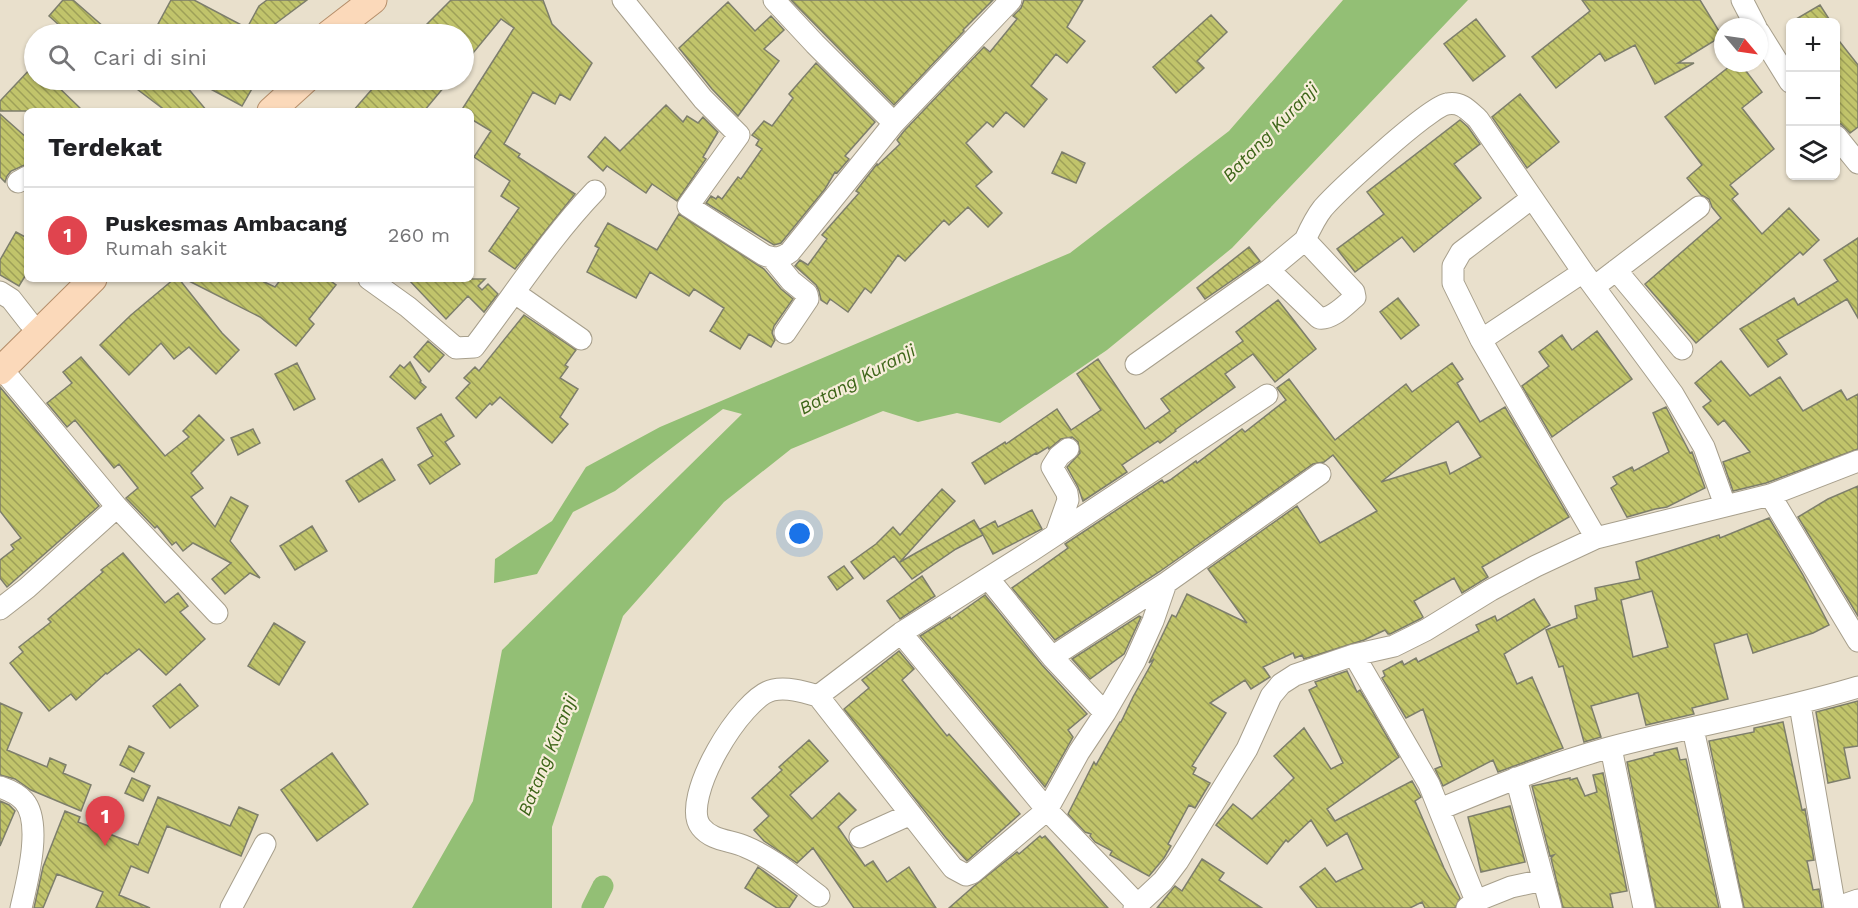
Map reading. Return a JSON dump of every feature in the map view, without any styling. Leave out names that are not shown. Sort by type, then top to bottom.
[{"type":"main road","points":[[342,24],[373,0]]},
{"type":"main road","points":[[364,24],[394,0]]},
{"type":"main road","points":[[252,108],[271,90]]},
{"type":"main road","points":[[274,108],[294,90]]},
{"type":"main road","points":[[1,363],[29,322],[71,282]]},
{"type":"main road","points":[[1,363],[90,282]]},
{"type":"street","points":[[623,0],[703,99],[739,135],[688,206],[773,259],[791,281],[807,294],[808,299],[786,333]]},
{"type":"street","points":[[774,0],[894,123]]},
{"type":"street","points":[[773,259],[783,257],[790,252],[894,123],[1011,0]]},
{"type":"street","points":[[1742,0],[1751,18]]},
{"type":"street","points":[[1768,46],[1786,73]]},
{"type":"street","points":[[1136,364],[1269,270],[1305,240],[1323,208],[1429,112],[1446,104],[1461,104],[1478,119],[1588,280],[1673,394],[1704,447],[1725,505]]},
{"type":"street","points":[[1840,141],[1858,163]]},
{"type":"street","points":[[373,282],[408,307],[456,348],[474,347],[542,253],[595,191]]},
{"type":"street","points":[[1532,198],[1461,252],[1453,266],[1453,283],[1481,340],[1596,538]]},
{"type":"street","points":[[1481,340],[1588,280],[1616,270],[1699,207]]},
{"type":"street","points":[[1269,270],[1318,318],[1324,319],[1330,316],[1355,297],[1354,292],[1305,240]]},
{"type":"street","points":[[1616,270],[1682,349]]},
{"type":"street","points":[[0,292],[11,299],[29,322]]},
{"type":"street","points":[[515,292],[581,339]]},
{"type":"street","points":[[1,363],[117,507],[217,613]]},
{"type":"street","points":[[818,696],[901,633],[1267,395]]},
{"type":"street","points":[[1056,534],[1068,500],[1067,493],[1053,467],[1059,456],[1068,449]]},
{"type":"street","points":[[901,633],[1047,810],[1136,906],[1163,881],[1178,861],[1247,749],[1271,696],[1281,684],[1295,675],[1354,655],[1394,646],[1426,630],[1491,590],[1596,538],[1770,495],[1858,461]]},
{"type":"street","points":[[1052,657],[1166,583],[1320,474]]},
{"type":"street","points":[[1770,495],[1858,641]]},
{"type":"street","points":[[0,609],[27,588],[117,507]]},
{"type":"street","points":[[988,578],[1052,657],[1105,713]]},
{"type":"street","points":[[819,896],[769,859],[746,847],[709,834],[699,825],[696,808],[708,768],[721,743],[742,713],[758,698],[772,690],[796,690],[818,696],[953,868],[966,874],[972,873],[1047,810],[1079,752],[1135,661],[1153,621],[1166,583]]},
{"type":"street","points":[[1354,655],[1429,784],[1440,809],[1471,904],[1511,887],[1543,880]]},
{"type":"street","points":[[1440,809],[1565,761],[1611,748],[1800,705],[1858,687]]},
{"type":"street","points":[[1800,705],[1835,908],[1858,900]]},
{"type":"street","points":[[1693,729],[1732,908]]},
{"type":"street","points":[[1611,748],[1644,908]]},
{"type":"street","points":[[1516,778],[1551,908]]},
{"type":"street","points":[[0,787],[18,795],[26,803],[31,813],[32,842],[21,908]]},
{"type":"street","points":[[860,837],[911,814]]},
{"type":"street","points":[[231,908],[265,844]]},
{"type":"water","name":"Batang Kuranji","points":[[1343,0],[1468,0],[1232,248],[1107,350],[1000,423],[957,413],[918,422],[883,411],[791,449],[724,502],[623,616],[552,827],[552,908],[412,908],[473,801],[502,650],[742,414],[723,409],[615,491],[573,512],[537,574],[494,583],[495,559],[552,521],[586,467],[660,427],[1070,253],[1229,131]]},
{"type":"building","points":[[63,0],[73,0],[101,24],[58,24],[49,16]]},
{"type":"building","points":[[171,0],[194,0],[239,24],[158,24]]},
{"type":"building","points":[[267,0],[307,0],[275,24],[249,24],[259,6]]},
{"type":"building","points":[[451,0],[543,0],[552,24],[592,63],[570,100],[560,94],[555,104],[533,92],[504,144],[520,154],[518,157],[575,194],[515,269],[489,251],[519,208],[501,196],[510,181],[474,157],[491,131],[474,121],[474,108],[463,108],[514,28],[501,19],[474,52],[474,24],[427,24]]},
{"type":"building","points":[[791,0],[993,0],[894,105]]},
{"type":"building","points":[[1024,0],[1083,0],[1067,27],[1085,41],[1067,63],[1056,54],[1031,86],[1047,99],[1024,127],[1006,112],[993,127],[987,122],[966,143],[992,172],[976,186],[1002,213],[988,227],[968,207],[949,225],[944,220],[905,261],[898,255],[871,293],[865,288],[848,312],[830,299],[827,304],[821,300],[816,285],[795,266],[800,260],[808,265],[827,239],[822,235],[859,193],[856,191],[877,164],[900,144],[897,140],[904,131],[984,47],[990,52],[1017,19],[1013,16],[1021,8]]},
{"type":"building","points":[[1582,0],[1700,0],[1714,23],[1714,41],[1678,63],[1694,63],[1655,84],[1635,45],[1605,61],[1600,53],[1556,88],[1532,57],[1590,11]]},
{"type":"building","points":[[728,2],[755,31],[771,16],[784,30],[764,49],[779,61],[738,116],[712,89],[679,48]]},
{"type":"building","points":[[1820,5],[1828,18],[1798,18]]},
{"type":"building","points":[[1211,15],[1227,32],[1197,61],[1204,68],[1176,93],[1153,67]]},
{"type":"building","points":[[1476,19],[1505,56],[1473,81],[1444,44]]},
{"type":"building","points":[[1840,42],[1858,65],[1858,127],[1850,133],[1841,124]]},
{"type":"building","points":[[816,63],[875,122],[845,156],[849,159],[837,173],[835,172],[825,189],[781,243],[774,245],[706,203],[711,196],[716,199],[718,196],[722,199],[738,177],[741,179],[762,149],[756,145],[759,140],[752,135],[764,121],[772,126],[793,98],[789,94]]},
{"type":"building","points":[[1722,72],[1747,72],[1762,92],[1742,108],[1774,149],[1730,185],[1738,194],[1732,199],[1762,234],[1789,208],[1819,240],[1803,255],[1800,252],[1696,343],[1645,284],[1721,218],[1709,199],[1701,195],[1687,178],[1702,165],[1665,117]]},
{"type":"building","points":[[24,76],[24,90],[61,90],[80,108],[24,108],[24,111],[0,111],[0,101]]},
{"type":"building","points":[[138,90],[189,90],[204,108],[162,108]]},
{"type":"building","points":[[212,90],[251,90],[242,106]]},
{"type":"building","points":[[371,90],[442,90],[427,108],[356,108]]},
{"type":"building","points":[[1520,94],[1559,142],[1527,168],[1492,117]]},
{"type":"building","points":[[666,105],[683,122],[687,116],[698,123],[703,117],[718,132],[703,157],[706,159],[677,201],[652,184],[646,193],[607,166],[603,171],[588,157],[605,137],[620,151]]},
{"type":"building","points":[[0,114],[24,135],[24,165],[11,171],[5,182],[0,177]]},
{"type":"building","points":[[1460,120],[1480,144],[1454,164],[1481,198],[1414,252],[1402,237],[1355,272],[1337,249],[1384,214],[1367,192]]},
{"type":"building","points":[[1062,152],[1085,163],[1076,183],[1052,173]]},
{"type":"building","points":[[679,214],[764,269],[793,299],[774,326],[772,333],[775,340],[771,347],[749,334],[740,349],[710,331],[724,308],[694,289],[689,296],[650,272],[636,298],[587,272],[599,248],[595,246],[608,223],[657,250]]},
{"type":"building","points":[[16,232],[24,236],[24,278],[19,286],[0,275],[0,260]]},
{"type":"building","points":[[1858,238],[1858,318],[1847,299],[1777,340],[1787,354],[1768,367],[1740,329],[1794,298],[1798,305],[1838,281],[1824,260]]},
{"type":"building","points":[[1249,247],[1260,261],[1205,299],[1197,288]]},
{"type":"building","points":[[474,279],[485,279],[478,286],[482,290],[488,284],[498,294],[484,312],[468,296],[446,319],[411,282],[474,282]]},
{"type":"building","points":[[170,282],[181,282],[222,333],[239,350],[216,374],[189,347],[174,359],[161,343],[129,375],[100,345]]},
{"type":"building","points":[[191,282],[264,282],[275,287],[279,282],[332,282],[336,285],[309,319],[314,324],[296,346],[260,317]]},
{"type":"building","points":[[1398,298],[1419,325],[1401,339],[1380,312]]},
{"type":"building","points":[[1278,300],[1316,349],[1275,382],[1253,354],[1225,374],[1235,387],[1160,443],[1158,441],[1122,465],[1127,472],[1083,501],[1067,467],[1080,453],[1078,442],[1072,437],[1061,439],[1049,449],[1048,447],[1036,453],[985,484],[972,463],[1005,442],[1006,444],[1057,409],[1071,430],[1101,410],[1077,374],[1098,359],[1145,429],[1170,411],[1161,399],[1243,341],[1236,332]]},
{"type":"building","points":[[524,315],[576,350],[565,365],[568,367],[560,378],[578,389],[560,417],[568,424],[552,443],[500,397],[492,405],[490,403],[476,418],[456,398],[470,383],[464,378],[475,367],[479,371]]},
{"type":"building","points":[[1597,331],[1632,379],[1552,437],[1522,386],[1549,366],[1539,352],[1562,335],[1572,350]]},
{"type":"building","points":[[428,341],[444,355],[429,372],[414,357]]},
{"type":"building","points":[[81,357],[165,456],[189,437],[183,431],[199,415],[224,440],[191,473],[203,488],[191,497],[215,527],[231,497],[248,506],[230,541],[260,578],[250,573],[225,594],[212,579],[231,563],[193,543],[183,551],[176,542],[172,545],[157,526],[155,528],[126,498],[138,488],[119,464],[114,468],[75,420],[67,427],[47,403],[72,383],[63,372]]},
{"type":"building","points":[[1721,361],[1750,396],[1780,377],[1803,411],[1841,390],[1847,400],[1858,394],[1858,449],[1766,483],[1733,491],[1723,462],[1750,452],[1724,420],[1718,425],[1703,407],[1711,401],[1695,383]]},
{"type":"building","points":[[410,362],[420,382],[426,387],[415,399],[390,377],[400,365],[404,368]]},
{"type":"building","points":[[297,363],[315,399],[294,410],[275,374]]},
{"type":"building","points":[[1452,363],[1463,379],[1457,383],[1480,422],[1505,407],[1569,517],[1482,567],[1488,577],[1462,593],[1454,578],[1414,601],[1423,617],[1420,619],[1390,634],[1385,630],[1364,640],[1304,659],[1302,655],[1295,658],[1293,653],[1263,667],[1270,677],[1251,689],[1245,680],[1210,703],[1226,713],[1192,766],[1196,768],[1193,774],[1210,783],[1195,808],[1189,805],[1168,844],[1171,846],[1164,858],[1149,876],[1110,855],[1112,851],[1095,842],[1091,834],[1085,832],[1068,814],[1094,762],[1096,765],[1154,659],[1149,663],[1172,615],[1176,617],[1187,594],[1247,623],[1208,569],[1297,506],[1320,543],[1377,511],[1333,455],[1324,462],[1313,464],[1159,572],[1055,640],[1012,588],[1068,548],[1065,544],[1162,480],[1164,483],[1196,461],[1197,463],[1242,429],[1245,432],[1286,400],[1277,388],[1289,379],[1335,440],[1406,384],[1412,392]],"holes":[[[1458,421],[1481,457],[1450,474],[1446,462],[1381,482]]]},
{"type":"building","points":[[0,387],[99,506],[7,587],[0,578],[0,560],[14,549],[11,545],[21,538],[0,511]]},
{"type":"building","points":[[1666,407],[1690,453],[1692,452],[1705,488],[1667,507],[1627,517],[1611,488],[1617,484],[1613,477],[1632,467],[1634,471],[1669,452],[1653,413]]},
{"type":"building","points":[[441,414],[454,436],[445,442],[460,464],[430,484],[418,465],[433,456],[417,428]]},
{"type":"building","points":[[253,429],[260,443],[238,455],[231,438]]},
{"type":"building","points":[[382,459],[395,480],[359,502],[346,481]]},
{"type":"building","points":[[1858,486],[1858,616],[1798,517],[1828,499]]},
{"type":"building","points":[[942,489],[955,501],[900,562],[974,520],[983,535],[956,549],[912,579],[894,556],[864,579],[851,562],[876,544],[893,527],[900,535]]},
{"type":"building","points":[[1032,510],[1042,529],[993,554],[980,529],[995,521],[998,527]]},
{"type":"building","points":[[1769,518],[1829,625],[1813,633],[1753,653],[1747,634],[1714,644],[1728,699],[1692,708],[1694,714],[1646,725],[1638,693],[1591,706],[1601,737],[1584,742],[1563,666],[1559,667],[1546,630],[1577,618],[1575,606],[1597,600],[1595,588],[1640,579],[1636,562],[1719,535],[1720,538]],"holes":[[[1652,591],[1668,647],[1633,657],[1621,600]]]},
{"type":"building","points":[[312,526],[327,551],[295,570],[280,546]]},
{"type":"building","points":[[123,553],[165,603],[178,593],[188,606],[180,612],[205,639],[166,675],[139,649],[106,673],[76,700],[71,694],[49,711],[10,663],[23,652],[19,647],[51,622],[48,619]]},
{"type":"building","points":[[844,566],[853,578],[837,590],[828,577]]},
{"type":"building","points":[[922,576],[935,596],[900,619],[887,601]]},
{"type":"building","points":[[985,595],[1042,665],[1087,714],[1068,730],[1073,737],[1045,787],[920,636],[950,617],[951,619]]},
{"type":"building","points":[[1534,599],[1550,625],[1504,654],[1517,684],[1532,677],[1563,748],[1498,772],[1493,760],[1443,786],[1435,769],[1442,766],[1423,709],[1406,718],[1382,678],[1385,676],[1383,671],[1402,661],[1404,665],[1416,658],[1418,662],[1479,631],[1476,625],[1495,616],[1497,621]]},
{"type":"building","points":[[1139,616],[1141,617],[1124,654],[1090,679],[1072,659]]},
{"type":"building","points":[[274,623],[305,642],[279,685],[248,666]]},
{"type":"building","points":[[899,651],[914,669],[902,680],[947,736],[949,734],[1020,814],[967,861],[946,838],[844,709],[869,688],[862,680]]},
{"type":"building","points":[[1347,671],[1357,692],[1360,690],[1399,757],[1327,809],[1335,821],[1412,781],[1421,797],[1415,801],[1444,868],[1460,898],[1455,908],[1425,908],[1422,902],[1410,908],[1317,908],[1300,887],[1325,868],[1336,882],[1363,869],[1347,833],[1327,846],[1311,820],[1288,842],[1286,840],[1267,864],[1216,825],[1233,804],[1252,819],[1294,778],[1274,756],[1304,728],[1331,769],[1343,763],[1309,690],[1317,686],[1315,682]]},
{"type":"building","points":[[180,684],[198,706],[170,728],[153,706]]},
{"type":"building","points":[[1858,701],[1858,746],[1844,748],[1850,778],[1828,783],[1816,712]]},
{"type":"building","points":[[0,703],[22,713],[7,750],[47,767],[50,758],[66,765],[63,773],[91,785],[81,811],[31,790],[15,779],[0,775]]},
{"type":"building","points":[[1783,722],[1802,810],[1805,809],[1814,860],[1807,861],[1813,890],[1819,889],[1822,908],[1744,908],[1709,741],[1754,732],[1754,728]]},
{"type":"building","points":[[809,740],[828,761],[790,795],[812,819],[839,793],[856,810],[838,827],[865,866],[873,861],[887,882],[909,867],[936,908],[854,908],[813,848],[797,863],[764,841],[754,830],[769,816],[752,798],[782,770],[779,767]]},
{"type":"building","points":[[129,746],[144,753],[134,772],[120,765]]},
{"type":"building","points":[[1677,748],[1680,760],[1686,759],[1719,908],[1656,908],[1627,762]]},
{"type":"building","points":[[332,753],[368,804],[317,841],[281,790]]},
{"type":"building","points":[[1603,773],[1627,891],[1610,894],[1613,908],[1563,908],[1551,858],[1554,855],[1550,856],[1532,786],[1577,778],[1585,796],[1597,792],[1593,775]]},
{"type":"building","points":[[132,778],[150,786],[143,801],[125,793]]},
{"type":"building","points":[[158,797],[230,826],[239,807],[258,815],[241,856],[167,826],[148,873],[131,866],[119,895],[150,908],[96,908],[103,892],[57,874],[43,908],[34,908],[43,867],[65,811],[80,817],[78,822],[138,845]]},
{"type":"building","points":[[0,801],[15,811],[0,846]]},
{"type":"building","points":[[1510,806],[1525,862],[1481,872],[1468,817]]},
{"type":"building","points":[[1040,836],[1042,838],[1045,836],[1108,908],[949,908],[974,886]]},
{"type":"building","points":[[1202,859],[1224,873],[1219,880],[1262,908],[1157,908],[1175,886],[1182,891]]},
{"type":"building","points":[[758,867],[797,896],[789,908],[777,908],[745,888]]},
{"type":"waterway","points":[[592,908],[603,886]]},
{"type":"place","name":"Puskesmas Ambacang","points":[[105,846]]}]
